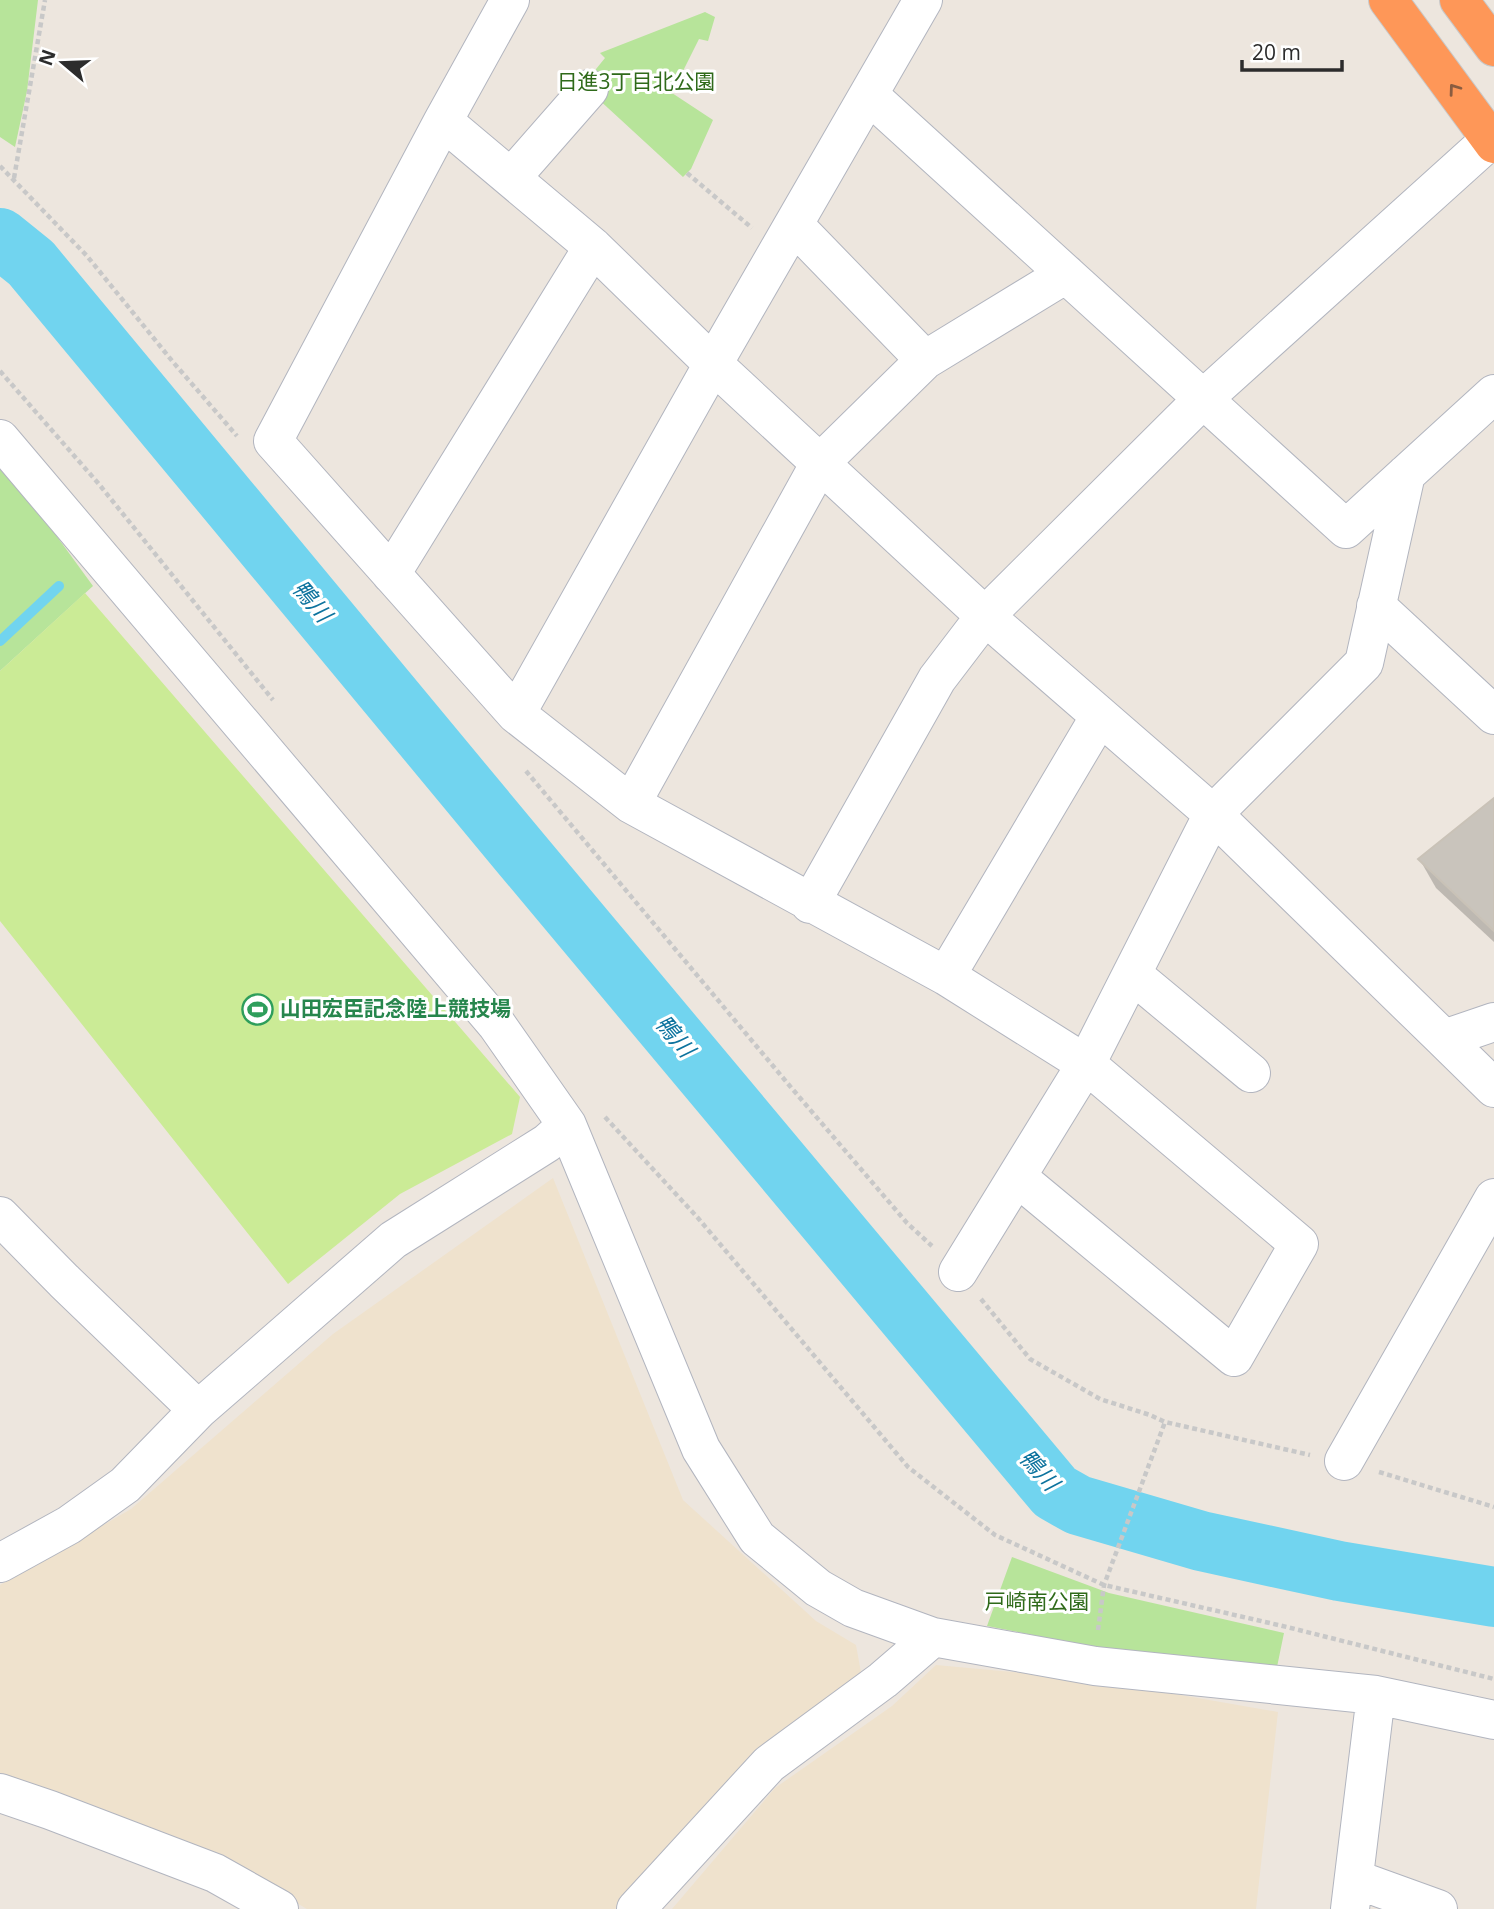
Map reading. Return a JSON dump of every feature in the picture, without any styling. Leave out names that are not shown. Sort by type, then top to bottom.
[{"type":"highway","points":[[1388,0],[1492,141]]},
{"type":"highway","points":[[1459,0],[1494,47]]},
{"type":"street","points":[[510,0],[273,441],[516,714],[631,804],[946,976],[1086,1064],[1299,1244],[1234,1357],[1017,1177]]},
{"type":"street","points":[[516,714],[713,364],[923,0]]},
{"type":"street","points":[[511,178],[589,89]]},
{"type":"street","points":[[869,94],[1346,529],[1494,394]]},
{"type":"street","points":[[443,121],[593,247],[713,364],[985,616],[1213,814],[1494,1088]]},
{"type":"street","points":[[810,904],[937,679],[985,616],[1203,399],[1492,141]]},
{"type":"street","points":[[786,238],[925,360]]},
{"type":"street","points":[[391,574],[593,247]]},
{"type":"street","points":[[631,804],[820,463],[925,360],[1066,274]]},
{"type":"street","points":[[0,439],[497,1025],[584,1118],[701,1449],[757,1538],[818,1588],[853,1608],[933,1637],[1095,1666],[1376,1695],[1494,1720]]},
{"type":"street","points":[[958,1272],[1086,1064],[1213,814],[1364,663],[1406,474]]},
{"type":"street","points":[[1376,606],[1494,715]]},
{"type":"street","points":[[946,976],[1100,716]]},
{"type":"street","points":[[1132,974],[1251,1073]]},
{"type":"street","points":[[1444,1039],[1494,1022]]},
{"type":"street","points":[[0,1563],[69,1525],[125,1485],[198,1410],[393,1240],[584,1118]]},
{"type":"street","points":[[1344,1461],[1494,1198]]},
{"type":"street","points":[[0,1216],[198,1410]]},
{"type":"street","points":[[636,1909],[769,1764],[883,1681],[933,1637]]},
{"type":"street","points":[[1376,1695],[1353,1894],[1438,1909]]},
{"type":"street","points":[[0,1793],[215,1873],[279,1909]]},
{"type":"path","points":[[14,179],[45,0]]},
{"type":"path","points":[[0,166],[87,256],[239,438]]},
{"type":"path","points":[[687,173],[786,238]]},
{"type":"path","points":[[0,371],[98,483],[280,709]]},
{"type":"path","points":[[520,763],[907,1223],[958,1272],[1030,1359],[1100,1399],[1165,1422],[1344,1461],[1494,1507]]},
{"type":"path","points":[[584,1118],[698,1218],[908,1466],[995,1535],[1104,1585],[1494,1679]]},
{"type":"path","points":[[1097,1640],[1104,1585],[1165,1422]]},
{"type":"shaded area","points":[[553,1178],[683,1500],[816,1621],[856,1645],[862,1678],[762,1746],[615,1909],[307,1909],[231,1865],[0,1777],[0,1585],[131,1509],[333,1334]]},
{"type":"shaded area","points":[[936,1665],[1089,1679],[1278,1712],[1256,1909],[672,1909],[775,1788],[892,1706]]},
{"type":"green space","points":[[0,0],[38,0],[27,91],[15,147],[0,137]]},
{"type":"green space","name":"日進3丁目北公園","points":[[705,12],[715,17],[708,41],[699,39],[672,93],[713,120],[691,169],[683,177],[583,85],[605,58],[600,53]]},
{"type":"green space","points":[[0,466],[50,527],[93,586],[0,671]]},
{"type":"green space","name":"山田宏臣記念陸上競技場","points":[[85,593],[520,1097],[512,1134],[400,1194],[288,1284],[0,921],[0,671]]},
{"type":"green space","name":"戸崎南公園","points":[[1012,1557],[1109,1593],[1284,1633],[1277,1667],[1104,1649],[987,1626]]},
{"type":"building","points":[[1494,798],[1494,931],[1418,859]]},
{"type":"waterway","name":"鴨川","points":[[0,238],[31,263],[1055,1492],[1078,1505],[1201,1541],[1339,1571],[1494,1597]]},
{"type":"waterway","points":[[0,641],[59,586]]},
{"type":"place","name":"山田宏臣記念陸上競技場","points":[[257,1009]]}]
